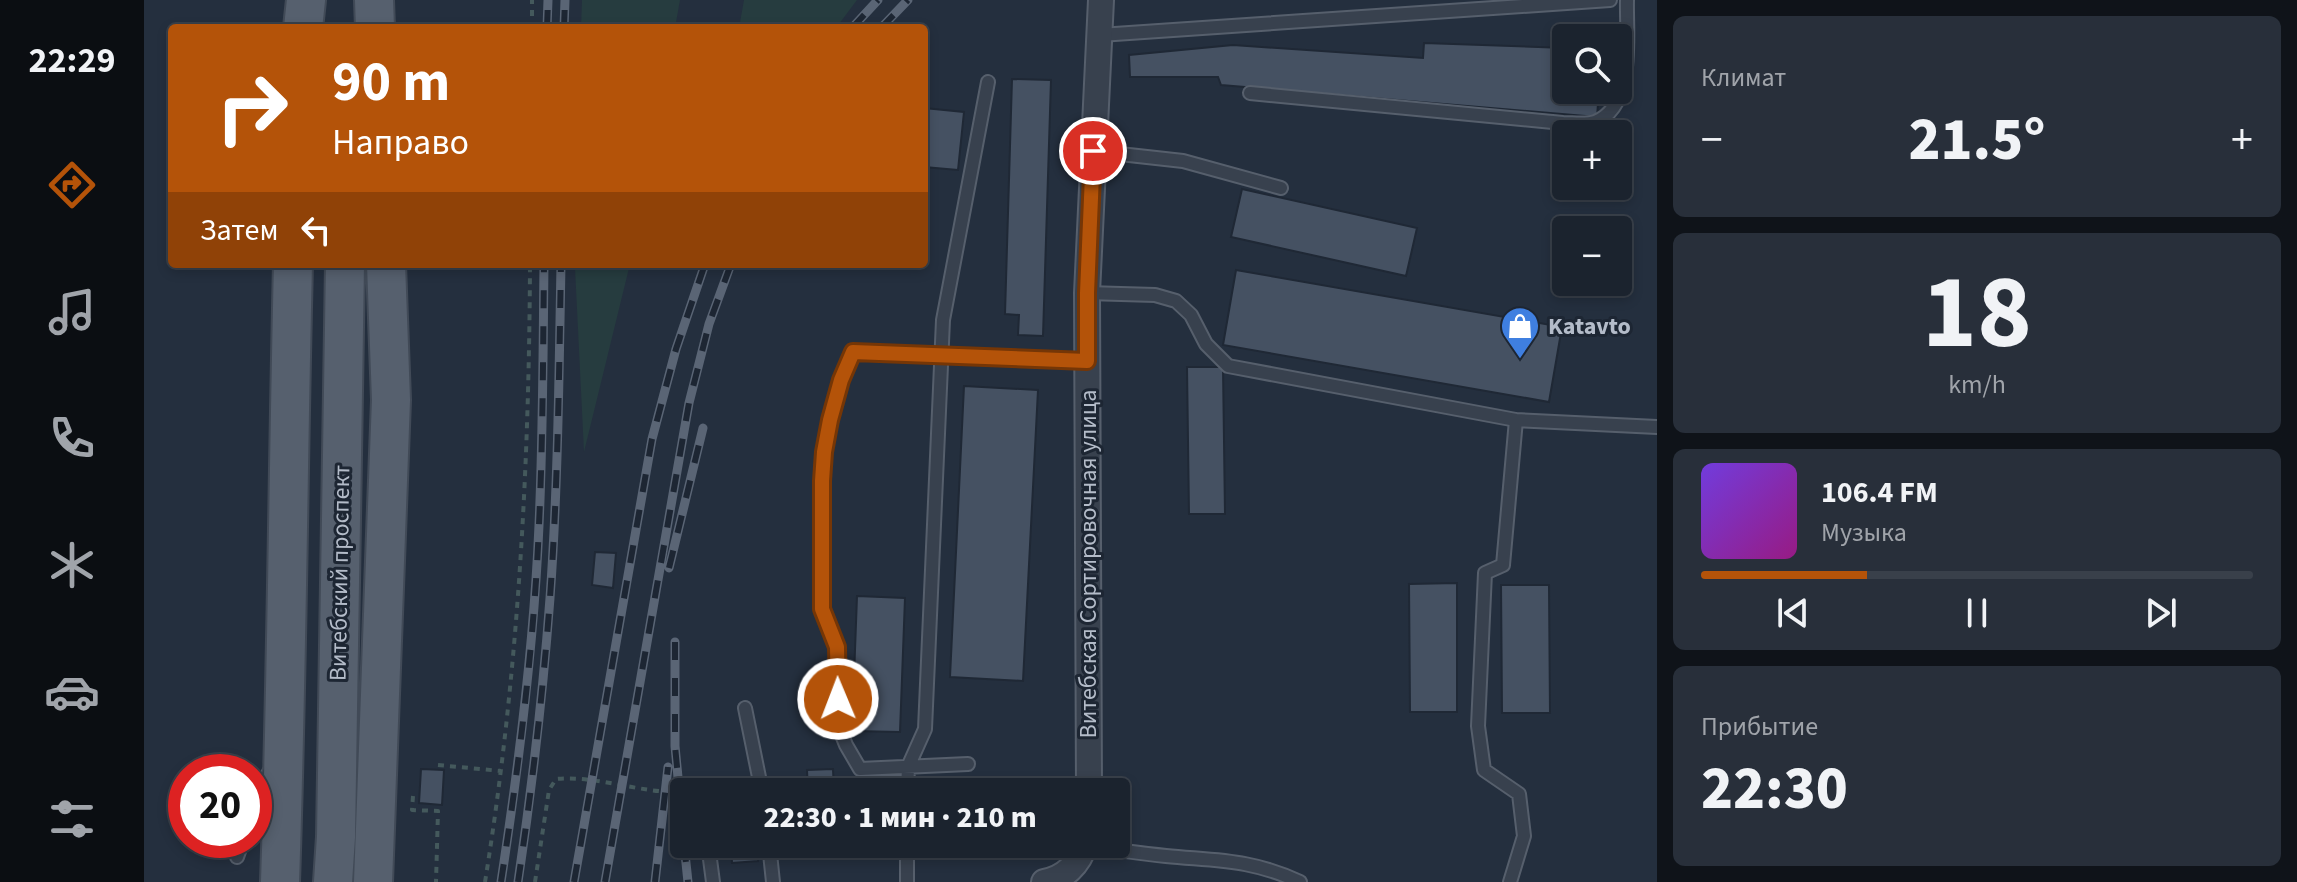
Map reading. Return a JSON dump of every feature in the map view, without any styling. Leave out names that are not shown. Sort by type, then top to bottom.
[{"type":"main road","points":[[295,0],[296,24]]},
{"type":"main road","points":[[303,24],[306,0]]},
{"type":"main road","points":[[355,24],[356,0]]},
{"type":"main road","points":[[374,0],[375,24]]},
{"type":"main road","points":[[280,882],[293,268]]},
{"type":"main road","name":"Витебский проспект","points":[[333,882],[337,821],[345,268]]},
{"type":"main road","points":[[373,882],[395,794],[391,400],[386,268]]},
{"type":"street","name":"Витебская Сортировочная улица","points":[[1089,778],[1087,293],[1101,0]]},
{"type":"street","points":[[1044,882],[1069,872],[1080,858]]},
{"type":"lane","points":[[1100,35],[1610,0]]},
{"type":"lane","points":[[1250,93],[1563,123],[1592,123],[1606,115],[1618,101],[1625,79],[1627,0]]},
{"type":"lane","points":[[908,778],[908,767],[925,729],[943,320],[988,82]]},
{"type":"lane","points":[[1093,151],[1183,161],[1281,188]]},
{"type":"lane","points":[[1087,293],[1155,295],[1176,301],[1191,315],[1206,344],[1228,366],[1516,420],[1657,427]]},
{"type":"lane","points":[[968,764],[860,769],[838,725],[837,647],[822,609],[824,452],[841,380],[853,352],[1087,361]]},
{"type":"lane","points":[[1510,882],[1524,836],[1519,794],[1484,770],[1478,726],[1485,573],[1503,565],[1516,420]]},
{"type":"lane","points":[[745,708],[759,778]]},
{"type":"lane","points":[[272,763],[285,728]]},
{"type":"lane","points":[[1130,850],[1241,862],[1300,882]]},
{"type":"lane","points":[[710,858],[713,882]]},
{"type":"lane","points":[[770,858],[773,882]]},
{"type":"lane","points":[[907,858],[907,882]]},
{"type":"path","points":[[532,0],[532,24]]},
{"type":"path","points":[[485,882],[513,675],[523,526],[530,268]]},
{"type":"path","points":[[438,765],[501,771]]},
{"type":"path","points":[[535,882],[549,790],[556,779],[572,778],[670,792]]},
{"type":"path","points":[[395,794],[412,810],[438,811],[436,882]]},
{"type":"green space","points":[[582,0],[680,0],[676,24],[581,24]]},
{"type":"green space","points":[[744,0],[857,0],[839,24],[740,24]]},
{"type":"green space","points":[[575,268],[629,268],[584,452]]},
{"type":"building","points":[[1424,43],[1552,48],[1552,104],[1598,104],[1597,117],[1221,85],[1218,77],[1130,77],[1129,55],[1233,45],[1423,58]]},
{"type":"building","points":[[1012,79],[1051,80],[1043,336],[1018,335],[1019,315],[1005,314]]},
{"type":"building","points":[[928,108],[964,112],[958,170],[928,167]]},
{"type":"building","points":[[1242,189],[1417,228],[1406,276],[1231,237]]},
{"type":"building","points":[[1236,270],[1562,327],[1549,402],[1223,345]]},
{"type":"building","points":[[1187,367],[1223,367],[1225,514],[1189,514]]},
{"type":"building","points":[[964,386],[1038,390],[1023,681],[950,677]]},
{"type":"building","points":[[595,552],[616,553],[613,588],[592,585]]},
{"type":"building","points":[[1457,583],[1457,712],[1410,712],[1409,584]]},
{"type":"building","points":[[1501,585],[1549,585],[1550,713],[1502,713]]},
{"type":"building","points":[[857,596],[905,598],[900,732],[852,731]]},
{"type":"building","points":[[421,769],[444,770],[442,805],[419,803]]},
{"type":"building","points":[[833,769],[833,778],[807,778],[807,770]]},
{"type":"building","points":[[732,858],[758,858],[758,861],[732,863]]},
{"type":"railway","points":[[547,24],[548,0]]},
{"type":"railway","points":[[564,24],[565,0]]},
{"type":"railway","points":[[856,24],[878,0]]},
{"type":"railway","points":[[885,24],[908,0]]},
{"type":"railway","points":[[501,882],[525,704],[537,570],[544,268]]},
{"type":"railway","points":[[518,882],[537,740],[550,598],[561,268]]},
{"type":"railway","points":[[574,882],[652,439],[676,349],[704,268]]},
{"type":"railway","points":[[605,882],[689,403],[709,324],[730,268]]},
{"type":"railway","points":[[669,568],[703,428]]},
{"type":"railway","points":[[675,642],[678,778]]},
{"type":"railway","points":[[655,882],[668,767]]},
{"type":"railway","points":[[685,858],[688,882]]},
{"type":"place","name":"Katavto","points":[[1520,360]]},
{"type":"route","points":[[838,699],[837,647],[822,609],[822,481],[830,420],[853,352],[1087,361],[1093,151]]}]
